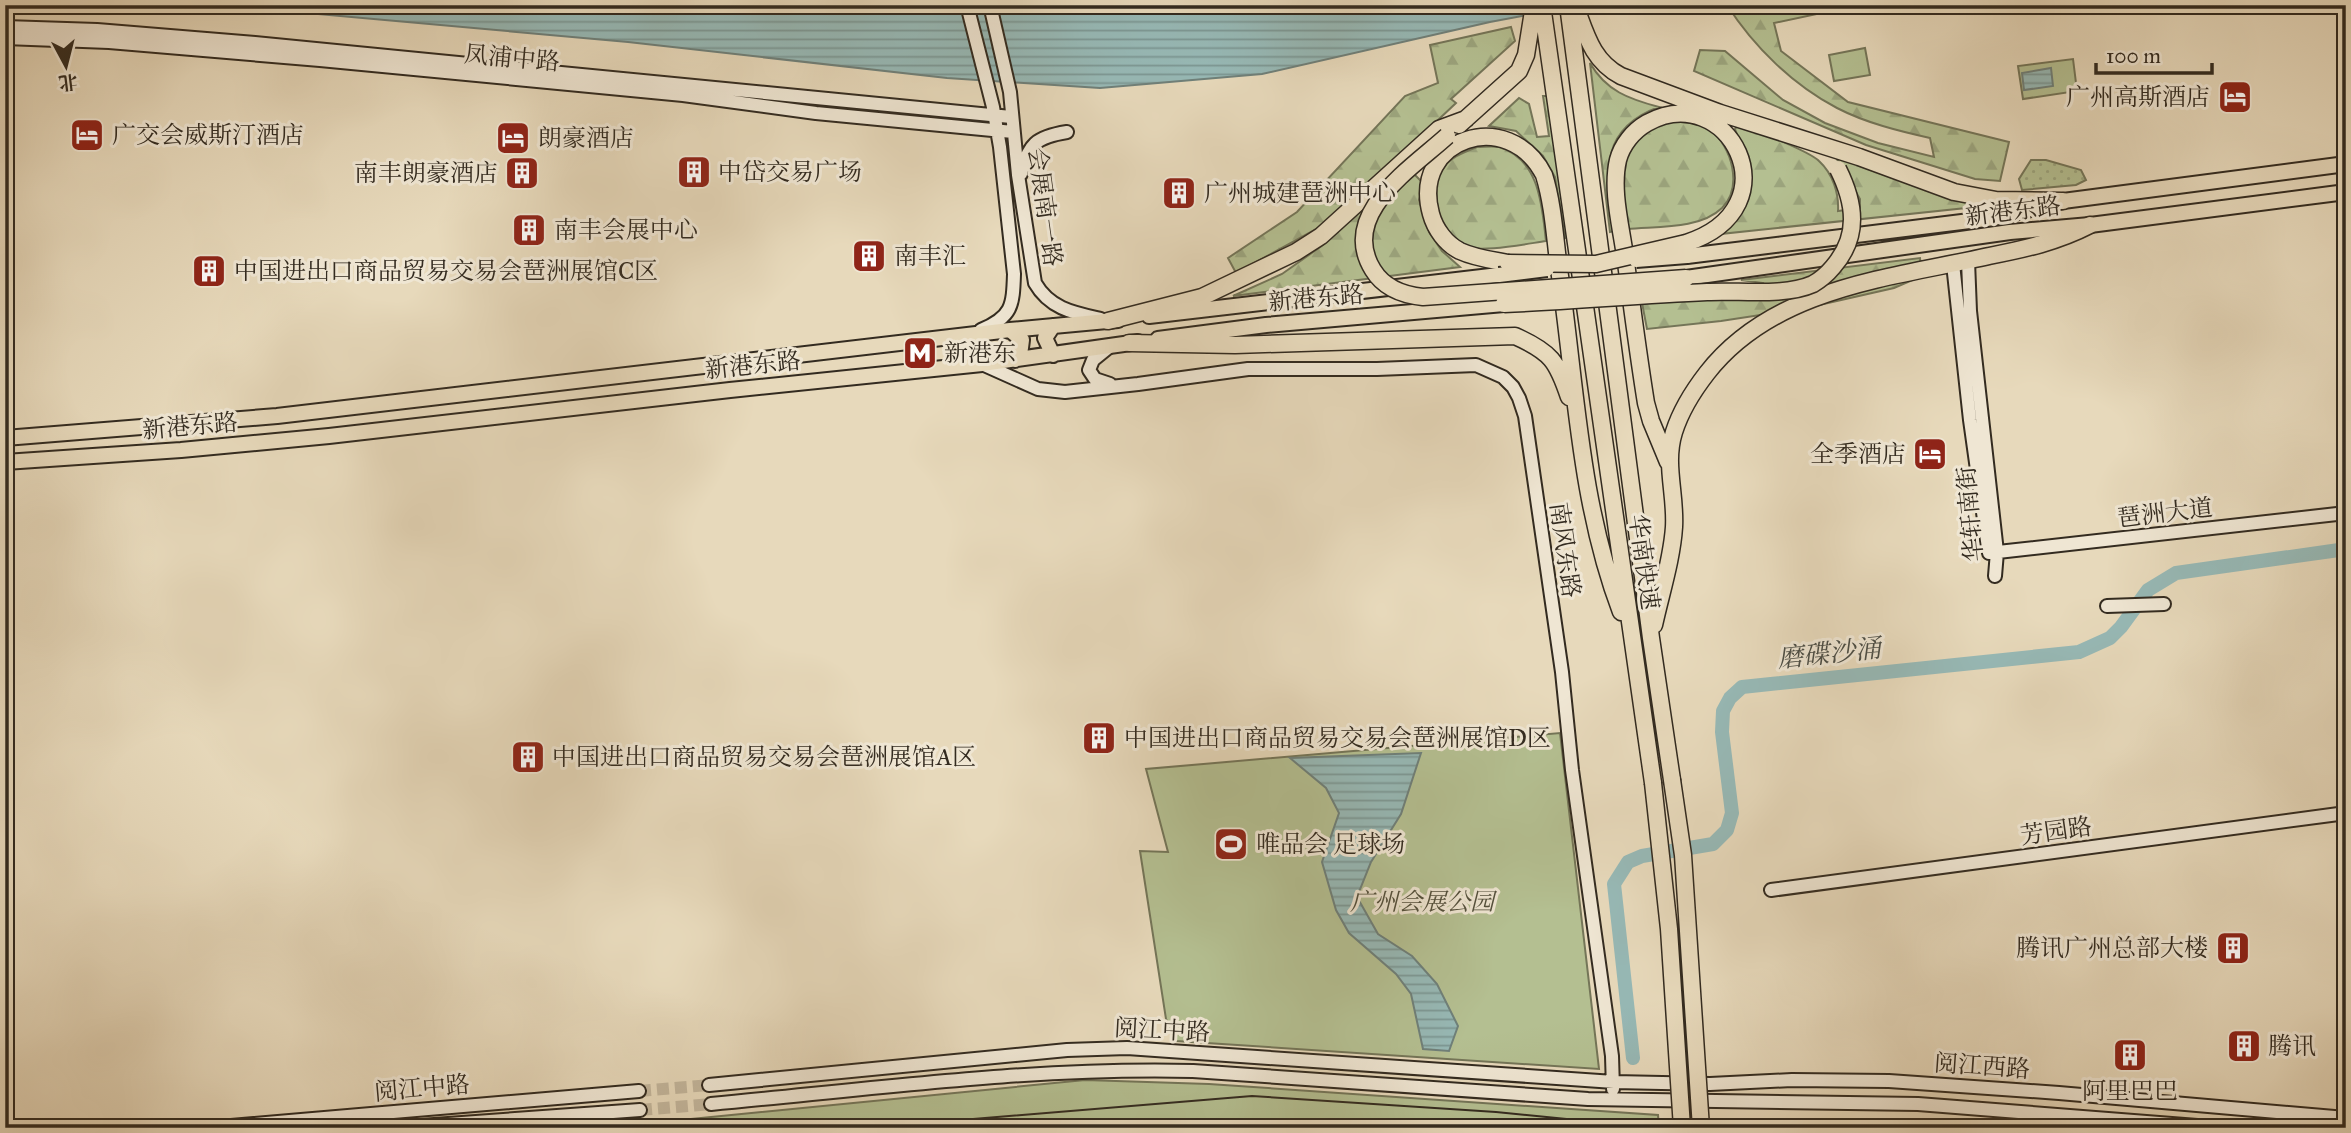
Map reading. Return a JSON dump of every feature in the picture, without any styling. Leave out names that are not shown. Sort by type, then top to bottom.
[{"type":"highway","points":[[1534,5],[1537,30],[1519,71],[1387,190],[1369,214],[1365,237],[1367,256],[1375,273],[1394,290],[1423,297],[1686,278]]},
{"type":"highway","name":"华南快速","points":[[1542,5],[1537,30],[1653,783],[1669,929],[1682,1128]]},
{"type":"highway","name":"华南快速","points":[[1568,5],[1577,24],[1651,638],[1683,855],[1701,1128]]},
{"type":"highway","points":[[1504,304],[1772,291],[1813,284],[1828,273],[1842,257],[1850,240],[1854,220],[1852,201],[1838,169],[1811,148],[1628,79],[1609,69],[1593,52],[1577,24],[1575,5]]},
{"type":"highway","points":[[1717,112],[1859,157],[1954,192],[1996,200],[2063,201]]},
{"type":"highway","points":[[1632,640],[1605,569],[1588,489],[1569,341],[1544,175],[1532,157],[1513,143],[1486,135],[1471,137],[1448,150],[1432,172],[1428,195],[1433,221],[1446,239],[1460,251],[1503,269],[1596,264],[1687,249],[1727,222],[1736,210],[1741,197],[1743,173],[1737,150],[1715,124],[1685,114],[1669,115],[1655,119],[1631,136],[1618,159],[1616,174],[1620,223],[1646,403],[1668,462]]},
{"type":"highway","points":[[1108,321],[1202,297],[1296,252],[1321,236],[1439,129],[1466,119]]},
{"type":"highway","points":[[1651,638],[1674,526],[1668,462],[1671,444],[1680,415],[1693,392],[1716,362],[1745,335],[1791,306],[1845,288],[2063,239],[2090,225]]},
{"type":"highway","points":[[1129,343],[1235,345],[1515,336],[1546,353],[1559,368],[1578,423]]},
{"type":"main road","name":"新港东路","points":[[1687,249],[1994,218],[2063,201],[2346,164]]},
{"type":"main road","name":"新港东路","points":[[5,462],[238,445],[742,388],[982,364],[1238,327],[1504,304],[2010,232],[2090,225],[2346,192]]},
{"type":"main road","name":"新港东路","points":[[5,438],[277,416],[971,334],[1108,321],[1503,269]]},
{"type":"main road","points":[[1053,326],[1045,338],[1053,355]]},
{"type":"main road","points":[[1010,330],[1022,340],[1015,360]]},
{"type":"street","name":"会展南一路","points":[[967,5],[998,131],[1014,281],[1012,302],[1004,318],[971,334]]},
{"type":"street","name":"会展南一路","points":[[990,5],[1010,93],[1019,181],[1035,283],[1049,300],[1067,311],[1108,321]]},
{"type":"street","name":"凤浦中路","points":[[5,26],[97,30],[255,43],[1011,117]]},
{"type":"street","name":"凤浦中路","points":[[5,38],[109,42],[320,60],[683,95],[803,111],[1013,132]]},
{"type":"street","points":[[966,129],[983,134],[1003,167]]},
{"type":"street","points":[[1019,181],[1029,149],[1042,138],[1067,132]]},
{"type":"street","name":"华轩南街","points":[[1960,262],[1970,420],[1993,553]]},
{"type":"street","points":[[1014,281],[1021,288],[1029,288],[1035,283]]},
{"type":"street","points":[[1111,346],[1093,360],[1090,374],[1105,384],[1138,384]]},
{"type":"street","points":[[982,364],[1038,389],[1065,391],[1138,384]]},
{"type":"street","name":"南风东路","points":[[1138,384],[1248,369],[1377,369],[1476,365],[1503,377],[1513,387],[1525,416],[1562,672],[1572,770],[1603,986],[1614,1082],[1613,1100]]},
{"type":"street","name":"琶洲大道","points":[[1993,553],[2346,513]]},
{"type":"street","points":[[2107,606],[2164,604]]},
{"type":"street","name":"芳园路","points":[[1771,890],[2346,813]]},
{"type":"street","name":"阅江中路","points":[[709,1085],[1067,1050],[1127,1048],[1614,1082]]},
{"type":"street","name":"阅江中路","points":[[711,1104],[1063,1072],[1125,1070],[1193,1071],[1613,1100]]},
{"type":"street","name":"阅江西路","points":[[1614,1082],[1710,1084],[1792,1080],[1889,1081],[2346,1118]]},
{"type":"street","name":"阅江中路","points":[[208,1128],[639,1091]]},
{"type":"street","name":"阅江西路","points":[[1613,1100],[1820,1100],[1918,1104],[2223,1128]]},
{"type":"street","name":"阅江中路","points":[[393,1128],[640,1110]]},
{"type":"green space","points":[[1727,5],[1859,5],[1774,23],[1781,51],[1848,102],[2009,142],[2000,181],[1975,179],[1866,145],[1694,71],[1700,50],[1725,51],[1783,100],[1825,123],[1878,143],[1934,157],[1930,138],[1859,118],[1805,88],[1762,50]]},
{"type":"green space","points":[[1511,27],[1515,41],[1451,99],[1456,103],[1331,221],[1236,273],[1228,258],[1297,212],[1405,96],[1438,83],[1430,45]]},
{"type":"green space","points":[[1865,48],[1870,75],[1834,81],[1829,55]]},
{"type":"green space","points":[[2073,59],[2077,91],[2023,99],[2018,66]]},
{"type":"green space","points":[[1590,63],[1611,87],[1638,101],[1659,107],[1624,128],[1615,142],[1610,157],[1609,174],[1614,231],[1610,232]]},
{"type":"green space","points":[[1543,96],[1547,96],[1569,238],[1565,238],[1555,177],[1543,156],[1516,131],[1489,126],[1519,98],[1529,104],[1537,137],[1549,136]]},
{"type":"green space","points":[[1673,120],[1706,128],[1718,137],[1732,167],[1732,189],[1728,199],[1713,215],[1689,224],[1627,229],[1622,177],[1628,152],[1643,133]]},
{"type":"green space","points":[[1739,124],[1793,146],[1819,161],[1834,184],[1838,211],[1860,208],[1860,199],[1834,154],[1970,202],[1966,208],[1720,234],[1734,222],[1749,198],[1749,173],[1735,129]]},
{"type":"green space","points":[[1477,147],[1499,147],[1513,153],[1523,162],[1531,173],[1540,199],[1546,241],[1478,249],[1459,245],[1446,232],[1438,211],[1438,179],[1444,166],[1452,159]]},
{"type":"green space","points":[[2031,160],[2046,160],[2081,170],[2086,180],[2076,185],[2022,190],[2019,179]]},
{"type":"green space","points":[[1406,166],[1424,184],[1419,200],[1429,232],[1442,251],[1460,267],[1233,296],[1282,274],[1323,245]]},
{"type":"green space","points":[[1920,258],[1921,267],[1915,279],[1894,288],[1806,308],[1647,329],[1642,303],[1760,293],[1763,283],[1741,280]]},
{"type":"green space","name":"广州会展公园","points":[[1560,733],[1599,1069],[1176,1041],[1166,1019],[1140,851],[1168,852],[1146,769]]},
{"type":"green space","points":[[1085,1080],[1209,1084],[1658,1115],[1659,1128],[600,1128]]},
{"type":"water","points":[[219,5],[1128,5],[1156,8],[1175,5],[1582,5],[1490,22],[1262,74],[1100,88],[947,78],[628,42]]},
{"type":"water","points":[[2051,68],[2053,86],[2024,90],[2022,73]]},
{"type":"water","points":[[1421,753],[1401,814],[1371,862],[1357,897],[1378,934],[1412,956],[1437,984],[1458,1026],[1449,1051],[1423,1049],[1411,994],[1396,974],[1349,933],[1336,910],[1322,862],[1339,813],[1326,788],[1290,758]]},
{"type":"waterway","name":"磨碟沙涌","points":[[1633,1058],[1614,884],[1628,862],[1642,856],[1713,844],[1727,830],[1732,813],[1722,732],[1723,711],[1730,698],[1742,687],[2079,652],[2110,638],[2148,590],[2176,573],[2346,549]]},
{"type":"tunnel","points":[[639,1091],[709,1085]]},
{"type":"tunnel","points":[[640,1110],[711,1104]]},
{"type":"tram line","points":[[865,1128],[1252,1096],[1496,1112],[1657,1128]]},
{"type":"place","name":"广州高斯酒店","points":[[2235,97]]},
{"type":"place","name":"广交会威斯汀酒店","points":[[87,135]]},
{"type":"place","name":"朗豪酒店","points":[[513,138]]},
{"type":"place","name":"中岱交易广场","points":[[694,172]]},
{"type":"place","name":"南丰朗豪酒店","points":[[522,173]]},
{"type":"place","name":"广州城建琶洲中心","points":[[1179,193]]},
{"type":"place","name":"南丰会展中心","points":[[529,230]]},
{"type":"place","name":"南丰汇","points":[[869,256]]},
{"type":"place","name":"中国进出口商品贸易交易会琶洲展馆C区","points":[[209,271]]},
{"type":"place","name":"新港东","points":[[920,353]]},
{"type":"place","name":"全季酒店","points":[[1930,454]]},
{"type":"place","name":"中国进出口商品贸易交易会琶洲展馆D区","points":[[1099,738]]},
{"type":"place","name":"中国进出口商品贸易交易会琶洲展馆A区","points":[[528,757]]},
{"type":"place","name":"唯品会 足球场","points":[[1231,844]]},
{"type":"place","name":"腾讯广州总部大楼","points":[[2233,948]]},
{"type":"place","name":"腾讯","points":[[2244,1046]]},
{"type":"place","name":"阿里巴巴","points":[[2130,1055]]}]
